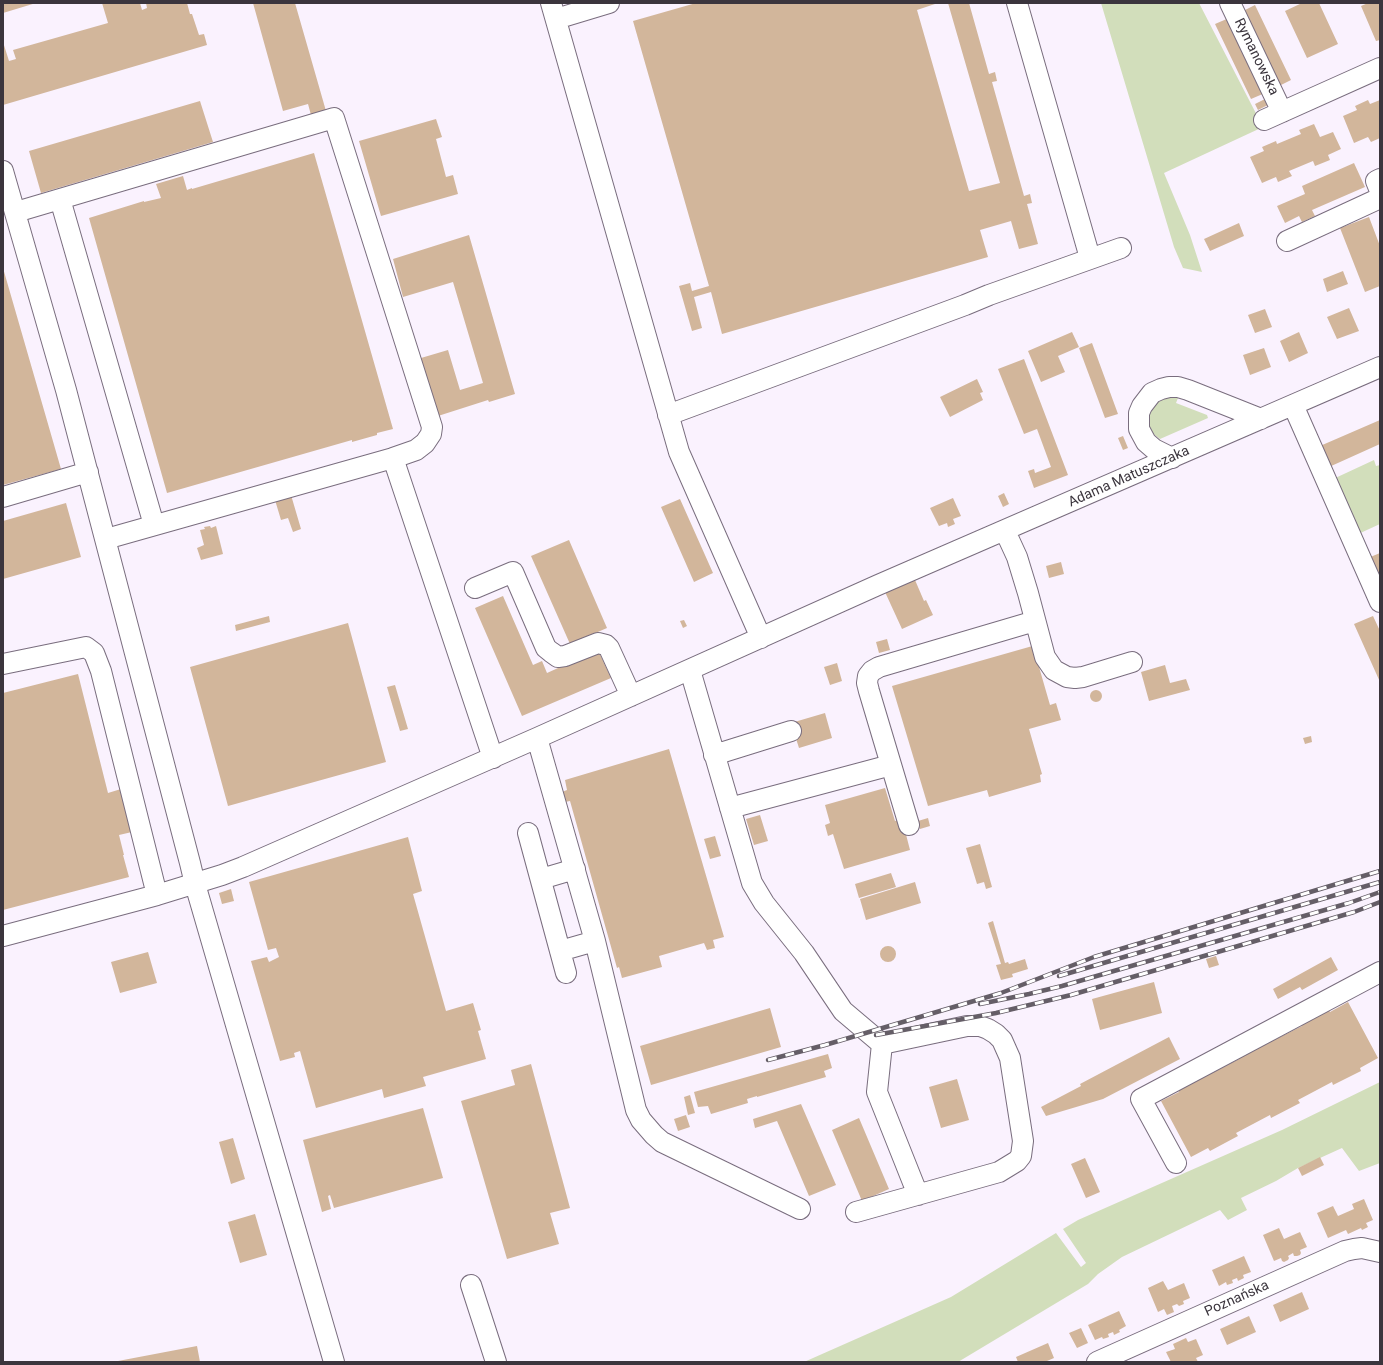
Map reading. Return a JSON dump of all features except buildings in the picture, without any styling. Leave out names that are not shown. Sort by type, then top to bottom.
[{"type":"street","points":[[609,3],[554,11],[679,452],[760,638]]},
{"type":"street","points":[[1017,3],[1090,258]]},
{"type":"street","name":"Rymanowska","points":[[1230,3],[1282,112]]},
{"type":"street","name":"Rymanowska","points":[[1264,120],[1380,68]]},
{"type":"street","points":[[12,216],[60,199],[334,118],[432,427],[431,434],[426,443],[416,450],[393,458],[106,538]]},
{"type":"street","points":[[3,171],[12,216],[88,472],[106,538],[195,884],[334,1362]]},
{"type":"street","points":[[1380,179],[1376,181],[1380,191]]},
{"type":"street","points":[[1286,242],[1380,198]]},
{"type":"street","points":[[60,199],[154,525]]},
{"type":"street","points":[[668,415],[1090,258],[1121,248]]},
{"type":"street","name":"Adama Matuszczaka","points":[[3,936],[157,895],[195,884],[243,867],[493,758],[878,585],[1380,367]]},
{"type":"street","points":[[1172,458],[1154,449],[1146,442],[1139,429],[1139,413],[1142,406],[1152,393],[1161,389],[1178,387],[1261,419]]},
{"type":"street","points":[[1293,405],[1380,602]]},
{"type":"street","points":[[393,458],[493,758]]},
{"type":"street","points":[[3,497],[88,472]]},
{"type":"street","points":[[1005,531],[1017,557],[1045,658],[1051,667],[1060,674],[1075,678],[1132,662]]},
{"type":"street","points":[[475,588],[513,572],[546,648],[558,657],[566,656],[598,643],[606,645],[609,648],[631,696]]},
{"type":"street","points":[[910,825],[867,684],[868,676],[872,671],[879,667],[1035,621]]},
{"type":"street","points":[[3,664],[86,647],[94,653],[101,671],[157,895]]},
{"type":"street","points":[[690,670],[752,883],[757,893],[775,919],[804,953],[843,1011],[882,1044]]},
{"type":"street","points":[[714,755],[791,731]]},
{"type":"street","points":[[537,738],[595,941],[636,1110],[642,1120],[662,1142],[800,1209]]},
{"type":"street","points":[[730,808],[891,765]]},
{"type":"street","points":[[528,833],[566,973]]},
{"type":"street","points":[[540,879],[575,869]]},
{"type":"street","points":[[560,951],[595,941]]},
{"type":"street","points":[[1176,1163],[1141,1099],[1380,972]]},
{"type":"street","points":[[856,1212],[999,1172],[1017,1162],[1021,1156],[1023,1142],[1010,1058],[1002,1040],[996,1034],[980,1026],[967,1026],[882,1044]]},
{"type":"street","points":[[882,1044],[877,1092],[918,1195]]},
{"type":"street","name":"Poznańska","points":[[1097,1362],[1345,1251],[1362,1248],[1380,1252]]},
{"type":"street","points":[[471,1286],[496,1362]]},
{"type":"green space","points":[[1101,3],[1199,3],[1263,127],[1164,173],[1190,235],[1202,272],[1183,268],[1174,247]]},
{"type":"green space","points":[[1167,398],[1178,398],[1176,403],[1207,415],[1208,418],[1160,439],[1152,433],[1149,427],[1148,419],[1150,411],[1157,402]]},
{"type":"green space","points":[[1374,460],[1376,466],[1380,465],[1380,524],[1356,535],[1331,480]]},
{"type":"green space","points":[[1380,1082],[1380,1163],[1359,1171],[1342,1148],[1298,1168],[1276,1181],[1241,1198],[1247,1210],[1228,1220],[1220,1210],[1122,1257],[1098,1274],[1088,1284],[958,1362],[804,1362],[951,1297],[1056,1233],[1081,1267],[1086,1263],[1063,1229],[1078,1220],[1282,1130]]},
{"type":"railway","points":[[768,1060],[825,1045],[1001,993],[1094,957],[1380,871]]},
{"type":"railway","points":[[1059,976],[1380,882]]},
{"type":"railway","points":[[980,1004],[1062,986],[1349,903],[1380,892]]},
{"type":"railway","points":[[876,1035],[996,1013],[1071,995],[1354,912],[1380,902]]}]
